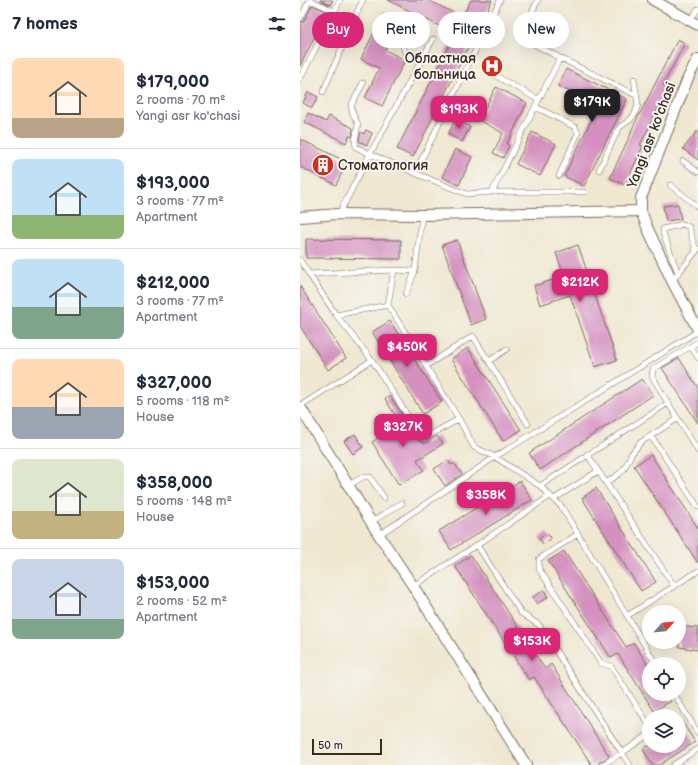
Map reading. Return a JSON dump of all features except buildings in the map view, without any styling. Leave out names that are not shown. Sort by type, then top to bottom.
[{"type":"street","points":[[653,0],[694,23]]},
{"type":"street","name":"Yangi asr ko'chasi","points":[[698,59],[688,78],[641,198],[641,211],[675,277],[698,330]]},
{"type":"street","points":[[300,217],[338,214],[422,215],[641,211]]},
{"type":"street","points":[[300,406],[379,535],[526,765]]},
{"type":"lane","points":[[300,19],[310,0],[334,11]]},
{"type":"lane","points":[[300,79],[340,0]]},
{"type":"lane","points":[[323,92],[363,0]]},
{"type":"lane","points":[[415,173],[500,0]]},
{"type":"lane","points":[[538,0],[522,32],[525,38],[560,58],[636,95]]},
{"type":"lane","points":[[694,23],[698,8]]},
{"type":"lane","points":[[338,214],[422,62],[433,39]]},
{"type":"lane","points":[[404,48],[405,53],[422,62]]},
{"type":"lane","points":[[492,192],[560,58]]},
{"type":"lane","points":[[496,76],[539,100]]},
{"type":"lane","points":[[598,170],[620,127],[630,120],[635,114],[638,105],[634,78]]},
{"type":"lane","points":[[363,82],[351,106],[358,124],[355,140],[356,147],[370,154],[467,194],[492,192],[584,192]]},
{"type":"lane","points":[[536,107],[575,127],[578,133],[559,176]]},
{"type":"lane","points":[[683,161],[698,172]]},
{"type":"lane","points":[[670,185],[698,207]]},
{"type":"lane","points":[[406,294],[415,272],[422,215]]},
{"type":"lane","points":[[683,224],[689,227],[697,250],[675,277],[663,234],[663,229],[683,224]]},
{"type":"lane","points":[[300,260],[336,315],[372,360],[422,438],[459,419]]},
{"type":"lane","points":[[309,274],[394,270],[415,272]]},
{"type":"lane","points":[[394,270],[388,305],[459,419],[474,447],[495,457],[540,486],[561,506],[652,657]]},
{"type":"lane","points":[[336,315],[388,305]]},
{"type":"lane","points":[[379,535],[495,457],[698,330]]},
{"type":"lane","points":[[426,366],[473,336],[528,424]]},
{"type":"lane","points":[[698,342],[653,369],[652,376],[698,451]]},
{"type":"lane","points":[[690,346],[698,358]]},
{"type":"lane","points":[[489,361],[507,349]]},
{"type":"lane","points":[[300,406],[372,360]]},
{"type":"lane","points":[[540,486],[587,454],[668,403]]},
{"type":"lane","points":[[606,484],[624,469],[632,453],[641,442],[678,419]]},
{"type":"lane","points":[[651,436],[698,507]]},
{"type":"lane","points":[[587,454],[674,586]]},
{"type":"lane","points":[[413,586],[552,497],[598,471]]},
{"type":"lane","points":[[349,486],[363,477],[370,477],[384,498]]},
{"type":"lane","points":[[371,522],[402,503]]},
{"type":"lane","points":[[578,534],[539,559],[539,570],[600,663],[611,666],[642,714]]},
{"type":"lane","points":[[477,545],[521,613],[539,625],[630,765]]},
{"type":"lane","points":[[627,616],[698,571]]},
{"type":"lane","points":[[678,701],[698,733]]},
{"type":"lane","points":[[602,765],[642,739]]},
{"type":"lane","points":[[673,765],[697,751]]},
{"type":"place","name":"Областная больница","points":[[492,66]]},
{"type":"place","name":"Стоматология","points":[[323,165]]}]
